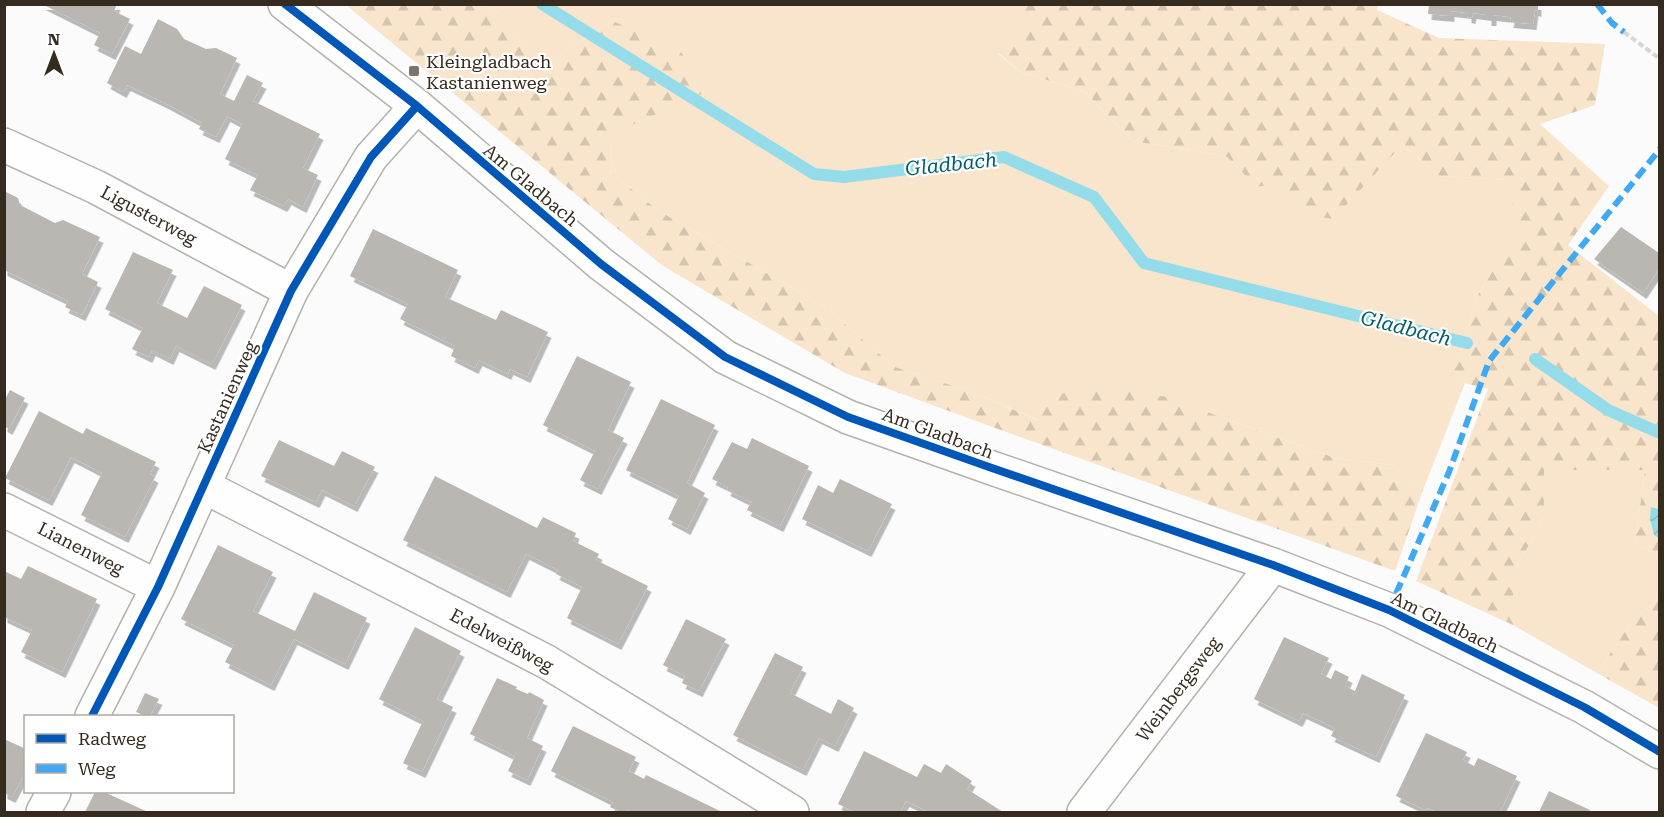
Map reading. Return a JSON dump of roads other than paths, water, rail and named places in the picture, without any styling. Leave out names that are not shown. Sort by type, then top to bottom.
[{"type":"street","name":"Am Gladbach","points":[[285,4],[417,106],[601,264],[725,357],[848,417],[1273,565],[1389,610],[1584,707],[1659,752]]},
{"type":"street","name":"Kastanienweg","points":[[93,715],[158,586],[291,291],[371,157],[417,106]]},
{"type":"street","name":"Ligusterweg","points":[[4,145],[96,187],[291,291]]},
{"type":"street","name":"Edelweißweg","points":[[203,486],[547,662],[792,813]]},
{"type":"street","name":"Lianenweg","points":[[4,510],[158,586]]},
{"type":"street","name":"Weinbergsweg","points":[[1084,813],[1273,565]]},
{"type":"street","points":[[43,813],[53,793]]},
{"type":"water","points":[[1651,507],[1659,509],[1659,538],[1654,535],[1650,519]]},
{"type":"waterway","name":"Gladbach","points":[[542,4],[814,174],[844,177],[1004,157],[1094,197],[1144,263],[1467,343]]},
{"type":"waterway","name":"Gladbach","points":[[1535,359],[1608,410],[1660,433]]},
{"type":"place","name":"Kleingladbach Kastanienweg","points":[[414,71]]}]
